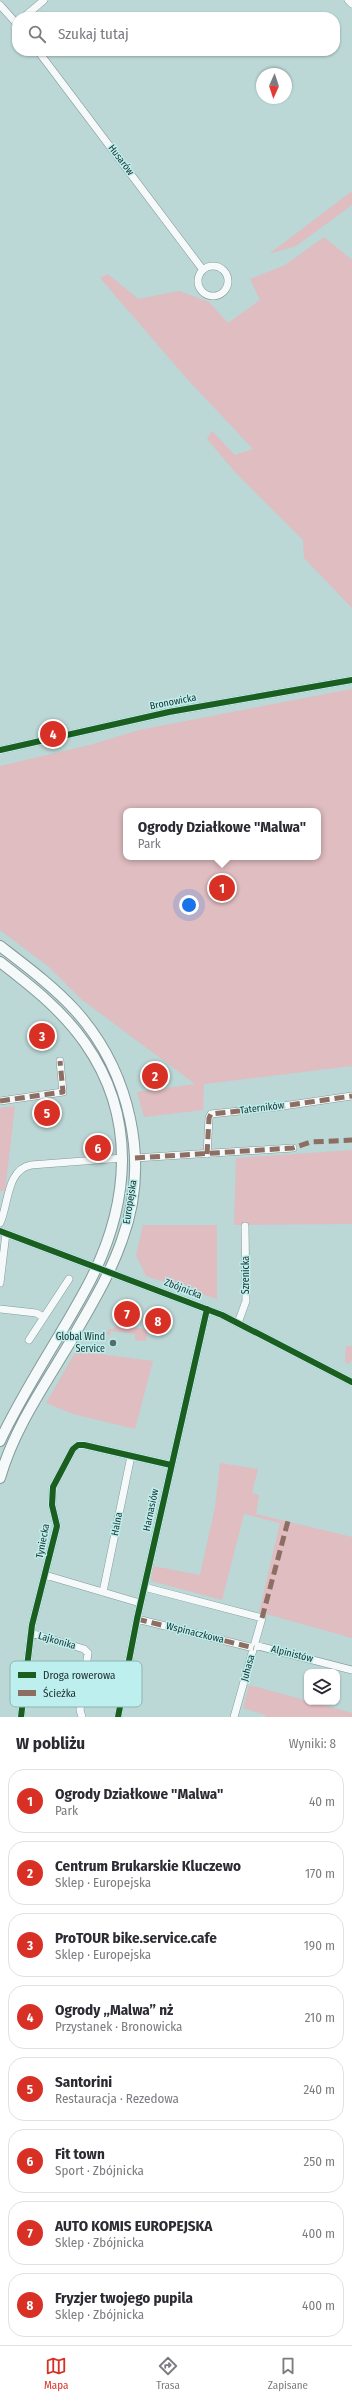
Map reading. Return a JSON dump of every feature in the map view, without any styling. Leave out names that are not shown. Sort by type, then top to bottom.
[{"type":"main road","name":"Europejska","points":[[0,946],[68,1002],[100,1043],[124,1093],[130,1116],[135,1158],[134,1189],[129,1218],[109,1272],[15,1439],[0,1478]]},
{"type":"main road","name":"Europejska","points":[[0,962],[58,1011],[90,1050],[105,1078],[116,1109],[123,1158],[122,1188],[116,1216],[97,1267],[0,1441]]},
{"type":"street","points":[[30,12],[44,0]]},
{"type":"street","points":[[348,0],[352,4]]},
{"type":"street","points":[[0,5],[12,18]]},
{"type":"street","name":"Husarów","points":[[42,56],[203,270]]},
{"type":"street","points":[[213,266],[225,271],[228,282],[224,292],[214,296],[202,290],[198,280],[203,270],[213,266]]},
{"type":"street","name":"Bronowicka","points":[[0,750],[169,712],[352,680]]},
{"type":"street","points":[[0,1101],[63,1092],[60,1061]]},
{"type":"street","name":"Taterników","points":[[207,1154],[209,1118],[211,1114],[276,1107],[352,1096]]},
{"type":"street","points":[[135,1158],[293,1148]]},
{"type":"street","points":[[0,1223],[13,1178],[21,1169],[31,1165],[123,1158]]},
{"type":"street","name":"Szrenicka","points":[[238,1323],[246,1301],[245,1226]]},
{"type":"street","name":"Zbójnicka","points":[[0,1283],[3,1232],[206,1309],[238,1323],[352,1382]]},
{"type":"street","points":[[29,1340],[69,1279]]},
{"type":"street","points":[[0,1309],[36,1313],[44,1317]]},
{"type":"street","name":"Harnasiów","points":[[129,1661],[140,1603],[206,1309]]},
{"type":"street","name":"Tyniecka","points":[[28,1661],[31,1633],[57,1526],[52,1505],[53,1487],[73,1449],[78,1445],[84,1445],[171,1465]]},
{"type":"street","name":"Halna","points":[[104,1592],[130,1456]]},
{"type":"street","points":[[45,1575],[140,1603]]},
{"type":"street","name":"Juhasa","points":[[144,1587],[262,1618],[234,1717]]},
{"type":"street","name":"Wspinaczkowa","points":[[137,1619],[254,1647]]},
{"type":"street","name":"Lajkonika","points":[[31,1633],[84,1649],[88,1653],[87,1661]]},
{"type":"street","name":"Alpinistów","points":[[254,1647],[352,1670]]},
{"type":"street","name":"Tyniecka","points":[[21,1717],[22,1707]]},
{"type":"street","name":"Lajkonika","points":[[80,1707],[82,1717]]},
{"type":"street","name":"Harnasiów","points":[[118,1717],[120,1707]]},
{"type":"shaded area","points":[[352,191],[352,205],[296,246],[269,254]]},
{"type":"shaded area","points":[[324,237],[352,260],[352,608],[304,558],[303,540],[235,472],[207,439],[212,431],[235,455],[253,449],[188,380],[100,278],[108,274],[138,299],[179,291],[209,302],[228,323],[260,300],[250,279],[285,265]]},
{"type":"shaded area","points":[[352,689],[352,1066],[204,1084],[203,1110],[144,1117],[137,1092],[195,1084],[81,999],[49,967],[0,930],[0,766],[90,745],[139,730]]},
{"type":"shaded area","points":[[15,1106],[5,1191],[0,1191],[0,1108]]},
{"type":"shaded area","points":[[352,1150],[352,1224],[234,1225],[236,1158]]},
{"type":"shaded area","points":[[143,1225],[217,1225],[217,1299],[146,1276],[136,1255]]},
{"type":"shaded area","points":[[115,1325],[148,1329],[146,1341],[135,1340],[135,1334],[111,1331],[110,1335],[106,1334],[109,1329],[114,1329]]},
{"type":"shaded area","points":[[346,1346],[352,1346],[352,1360],[349,1364],[345,1362]]},
{"type":"shaded area","points":[[76,1351],[153,1361],[135,1429],[73,1414],[46,1403]]},
{"type":"shaded area","points":[[220,1463],[258,1469],[252,1493],[259,1495],[256,1514],[352,1537],[352,1638],[259,1612],[280,1523],[244,1514],[222,1600],[151,1581],[153,1566],[200,1575],[215,1507]]},
{"type":"shaded area","points":[[249,1685],[304,1700],[304,1705],[323,1705],[352,1713],[352,1717],[265,1717],[265,1715],[243,1708]]},
{"type":"marked path","points":[[0,1101],[63,1092],[60,1061]]},
{"type":"marked path","points":[[207,1154],[209,1118],[211,1114],[276,1107],[352,1096]]},
{"type":"marked path","points":[[135,1158],[293,1148],[311,1142],[352,1140]]},
{"type":"marked path","points":[[262,1618],[288,1521]]},
{"type":"marked path","points":[[137,1619],[254,1648]]},
{"type":"cycle path","points":[[0,750],[169,712],[352,680]]},
{"type":"cycle path","points":[[0,1231],[222,1315],[352,1382]]},
{"type":"cycle path","points":[[129,1661],[207,1309]]},
{"type":"cycle path","points":[[28,1661],[32,1625],[57,1526],[52,1505],[53,1487],[73,1449],[78,1445],[84,1445],[171,1465]]},
{"type":"cycle path","points":[[21,1717],[22,1707]]},
{"type":"cycle path","points":[[118,1717],[120,1707]]},
{"type":"place","name":"Ogrody „Malwa” nż","points":[[53,734]]},
{"type":"place","name":"Ogrody Działkowe \"Malwa\"","points":[[222,888]]},
{"type":"place","name":"ProTOUR bike.service.cafe","points":[[42,1036]]},
{"type":"place","name":"Centrum Brukarskie Kluczewo","points":[[155,1076]]},
{"type":"place","name":"Santorini","points":[[47,1113]]},
{"type":"place","name":"Fit town","points":[[98,1148]]},
{"type":"place","name":"AUTO KOMIS EUROPEJSKA","points":[[127,1314]]},
{"type":"place","name":"Fryzjer twojego pupila","points":[[158,1321]]},
{"type":"place","name":"Global Wind Service","points":[[113,1343]]}]
